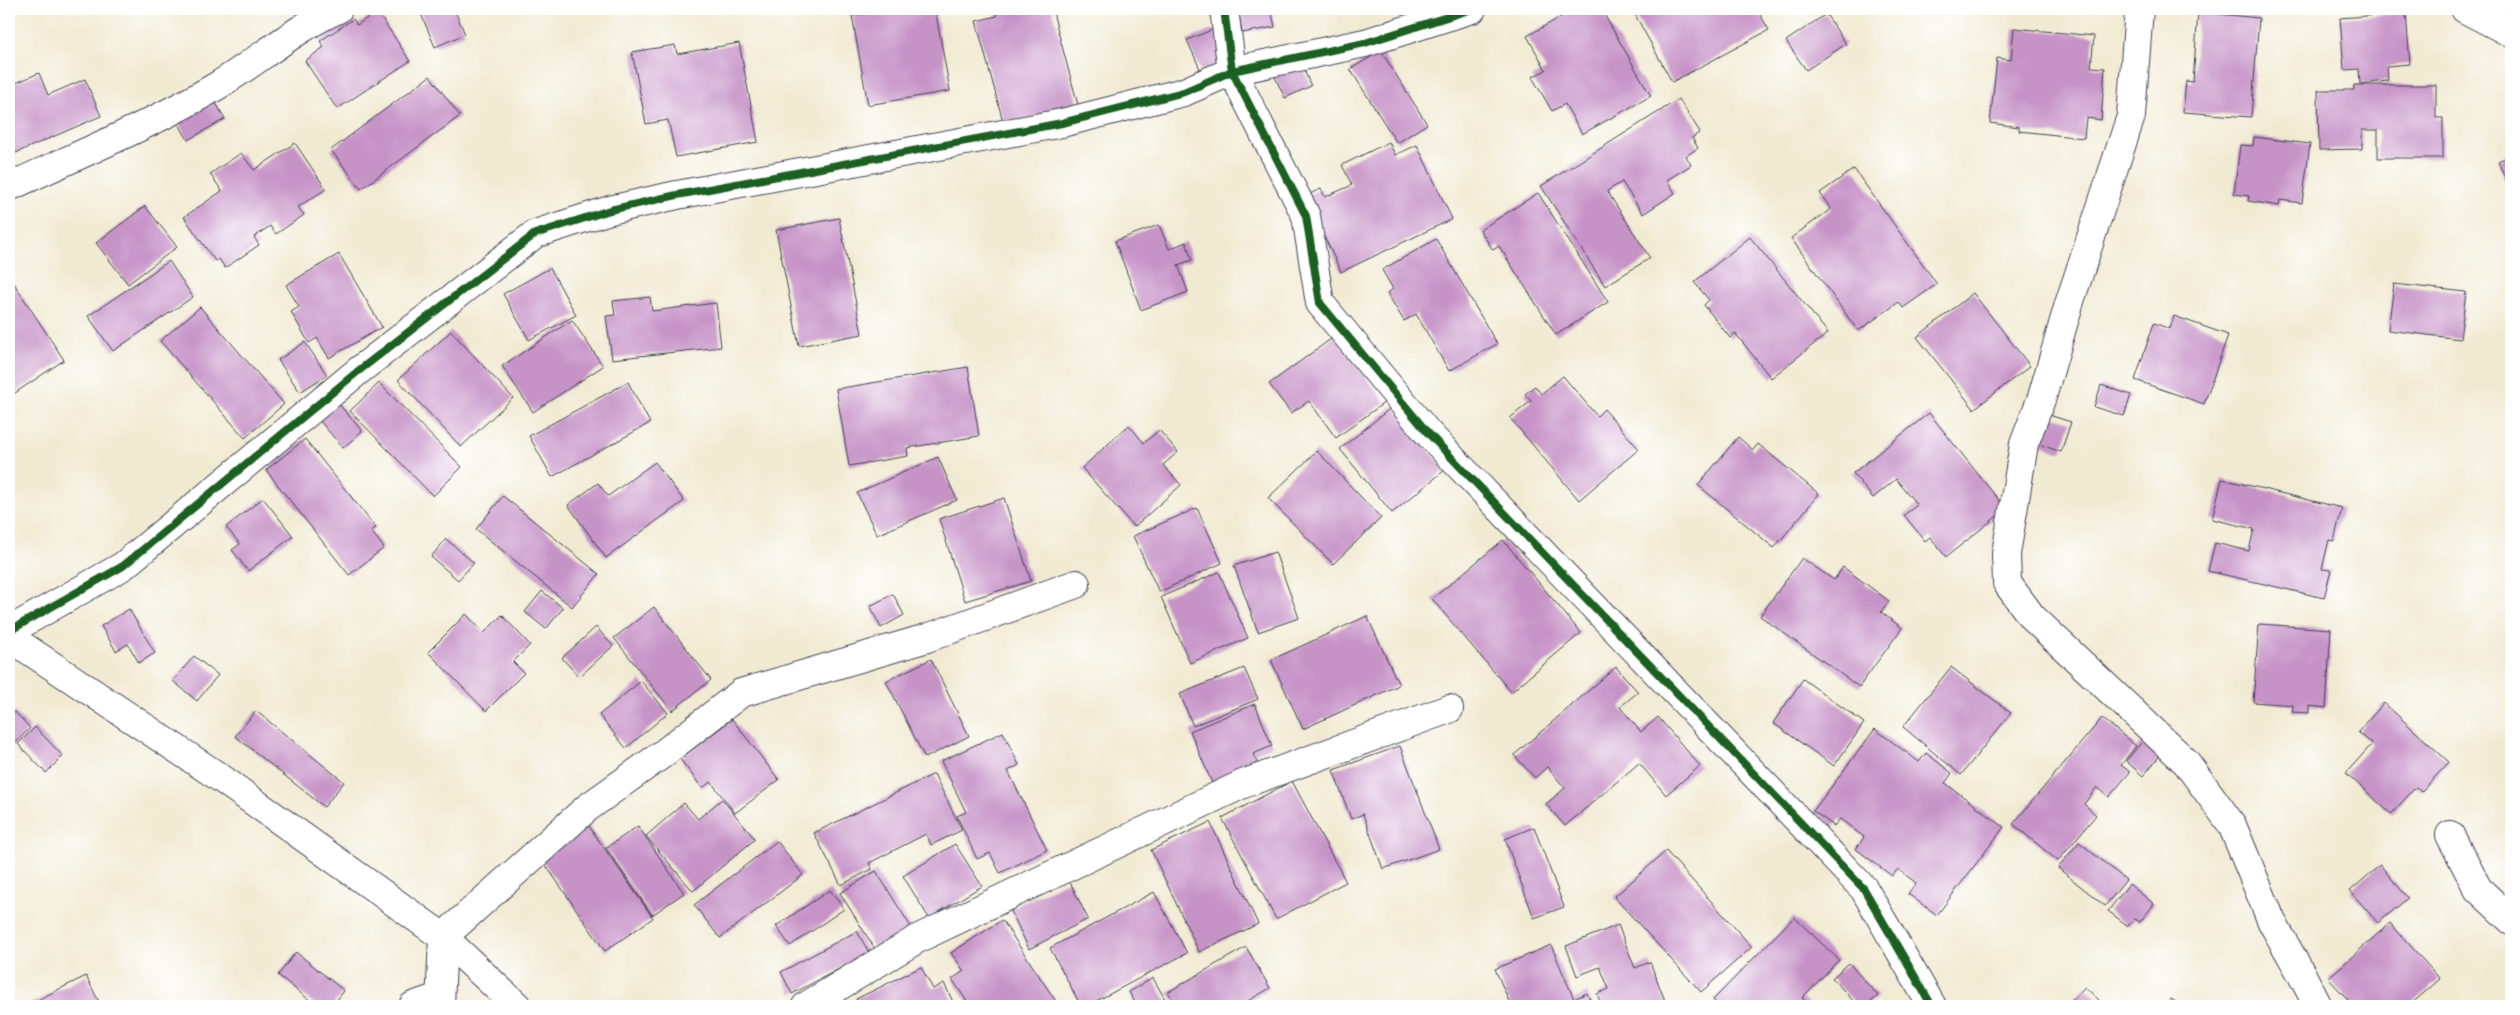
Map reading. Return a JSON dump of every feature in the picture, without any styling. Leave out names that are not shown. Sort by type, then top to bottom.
[{"type":"street","points":[[9,187],[116,137],[216,86],[317,18],[338,9]]},
{"type":"street","points":[[1224,9],[1232,70],[1306,216],[1320,304],[1427,432],[1864,889],[1932,1006]]},
{"type":"street","points":[[9,630],[123,566],[357,372],[535,234],[610,210],[677,195],[1062,123],[1111,112],[1184,92],[1232,70],[1365,43],[1472,9]]},
{"type":"street","points":[[2139,9],[2131,116],[2078,276],[2042,397],[2024,444],[2006,554],[2008,583],[2032,617],[2186,762],[2215,801],[2232,825],[2272,922],[2318,1006]]},
{"type":"street","points":[[2467,10],[2511,33]]},
{"type":"street","points":[[413,1006],[440,1001],[442,937],[587,808],[664,753],[742,692],[926,638],[1076,584]]},
{"type":"street","points":[[9,637],[222,779],[442,937],[517,1006]]},
{"type":"street","points":[[806,1006],[919,938],[1243,784],[1449,709]]},
{"type":"street","points":[[2450,835],[2478,889],[2511,920]]},
{"type":"building","points":[[419,9],[454,9],[465,34],[435,47]]},
{"type":"building","points":[[893,9],[935,9],[950,91],[868,105],[852,16]]},
{"type":"building","points":[[995,9],[1052,9],[1078,105],[1004,125],[976,21],[997,16]]},
{"type":"building","points":[[1256,9],[1271,9],[1275,27],[1242,33],[1239,15],[1257,12]]},
{"type":"building","points":[[1575,9],[1601,9],[1651,96],[1582,134],[1565,104],[1552,111],[1532,77],[1546,70],[1527,36]]},
{"type":"building","points":[[1632,9],[1757,9],[1769,30],[1672,82]]},
{"type":"building","points":[[377,11],[410,61],[337,109],[305,61],[324,47],[320,41],[353,19],[357,25]]},
{"type":"building","points":[[2198,12],[2259,18],[2251,117],[2183,112],[2186,81],[2193,82]]},
{"type":"building","points":[[2406,13],[2410,64],[2387,66],[2388,81],[2360,84],[2359,69],[2344,70],[2340,18]]},
{"type":"building","points":[[1826,14],[1846,44],[1806,70],[1786,41]]},
{"type":"building","points":[[2014,28],[2094,36],[2091,67],[2105,68],[2101,120],[2086,118],[2084,138],[2019,131],[2019,127],[1990,123],[1997,58],[2011,60]]},
{"type":"building","points":[[1214,29],[1227,60],[1201,71],[1187,40]]},
{"type":"building","points":[[739,43],[758,142],[676,157],[668,120],[646,124],[632,52],[675,45],[677,54]]},
{"type":"building","points":[[1381,51],[1427,124],[1397,143],[1350,69]]},
{"type":"building","points":[[1300,61],[1311,86],[1285,98],[1273,73]]},
{"type":"building","points":[[39,73],[48,95],[85,79],[101,116],[11,155],[9,150],[9,86]]},
{"type":"building","points":[[430,76],[460,116],[361,189],[331,150]]},
{"type":"building","points":[[2354,85],[2436,85],[2436,118],[2443,118],[2443,158],[2378,158],[2378,130],[2362,130],[2362,149],[2319,150],[2318,90],[2354,90]]},
{"type":"building","points":[[213,98],[225,119],[188,140],[176,119]]},
{"type":"building","points":[[1679,99],[1700,132],[1692,138],[1698,148],[1686,156],[1691,165],[1667,180],[1675,193],[1643,214],[1622,182],[1607,191],[1650,258],[1605,286],[1541,186]]},
{"type":"building","points":[[2254,137],[2310,144],[2302,203],[2280,200],[2279,206],[2248,201],[2249,196],[2234,194],[2240,145],[2253,146]]},
{"type":"building","points":[[1389,142],[1395,155],[1417,145],[1452,219],[1341,272],[1305,196],[1321,189],[1325,197],[1352,185],[1342,165]]},
{"type":"building","points":[[295,143],[326,189],[298,207],[304,215],[276,234],[270,226],[254,237],[259,245],[225,268],[219,259],[215,261],[184,217],[222,191],[210,174],[241,153],[254,170]]},
{"type":"building","points":[[2511,155],[2511,193],[2498,161]]},
{"type":"building","points":[[1854,169],[1937,284],[1903,308],[1899,302],[1858,331],[1791,238],[1831,209],[1820,193]]},
{"type":"building","points":[[1538,193],[1608,302],[1556,335],[1499,246],[1493,250],[1480,230]]},
{"type":"building","points":[[145,206],[177,247],[128,284],[96,243]]},
{"type":"building","points":[[839,218],[862,334],[799,346],[776,230]]},
{"type":"building","points":[[1159,225],[1169,249],[1186,242],[1192,260],[1178,265],[1188,292],[1141,310],[1115,241]]},
{"type":"building","points":[[1750,237],[1828,333],[1771,378],[1735,333],[1730,338],[1704,305],[1709,300],[1694,282]]},
{"type":"building","points":[[1436,239],[1497,344],[1449,371],[1416,314],[1404,321],[1387,293],[1393,289],[1382,270]]},
{"type":"building","points":[[339,254],[382,327],[329,358],[317,338],[309,343],[291,312],[299,307],[286,285]]},
{"type":"building","points":[[169,261],[193,297],[113,351],[88,316]]},
{"type":"building","points":[[550,268],[576,315],[529,340],[503,294]]},
{"type":"building","points":[[9,276],[64,360],[9,397]]},
{"type":"building","points":[[2394,284],[2466,292],[2460,339],[2388,330]]},
{"type":"building","points":[[1973,293],[2030,366],[1974,409],[1917,337]]},
{"type":"building","points":[[650,297],[652,311],[716,303],[721,347],[612,359],[606,316],[615,315],[613,301]]},
{"type":"building","points":[[200,307],[284,404],[245,438],[160,341]]},
{"type":"building","points":[[2174,316],[2228,335],[2204,404],[2135,380],[2154,323],[2170,329]]},
{"type":"building","points":[[572,320],[603,366],[533,412],[502,366]]},
{"type":"building","points":[[451,331],[513,398],[461,447],[398,380]]},
{"type":"building","points":[[1335,336],[1385,402],[1336,438],[1309,401],[1291,413],[1269,384]]},
{"type":"building","points":[[305,342],[327,375],[300,392],[278,360]]},
{"type":"building","points":[[968,367],[979,436],[907,448],[908,456],[849,466],[836,389]]},
{"type":"building","points":[[1563,376],[1597,416],[1604,409],[1639,449],[1579,500],[1510,418],[1531,401],[1525,394],[1535,386],[1541,394]]},
{"type":"building","points":[[628,382],[650,423],[552,477],[529,436]]},
{"type":"building","points":[[379,383],[462,467],[433,496],[350,411]]},
{"type":"building","points":[[2101,385],[2131,395],[2124,416],[2094,407]]},
{"type":"building","points":[[338,403],[362,431],[343,448],[319,420]]},
{"type":"building","points":[[1393,406],[1445,470],[1392,513],[1340,449]]},
{"type":"building","points":[[1929,413],[2006,509],[1946,557],[1930,537],[1925,541],[1904,515],[1917,505],[1896,479],[1873,498],[1853,473]]},
{"type":"building","points":[[2046,414],[2071,422],[2061,452],[2036,443]]},
{"type":"building","points":[[1129,425],[1144,443],[1159,430],[1178,452],[1163,465],[1181,485],[1134,527],[1082,468]]},
{"type":"building","points":[[1738,437],[1753,450],[1758,444],[1819,494],[1774,548],[1698,485]]},
{"type":"building","points":[[305,439],[376,528],[371,531],[384,548],[349,575],[266,470]]},
{"type":"building","points":[[1317,451],[1381,518],[1333,564],[1268,498]]},
{"type":"building","points":[[938,457],[957,500],[877,535],[857,493]]},
{"type":"building","points":[[655,462],[684,501],[606,558],[568,505],[598,483],[608,496]]},
{"type":"building","points":[[2222,479],[2342,508],[2334,541],[2329,540],[2322,569],[2331,570],[2324,598],[2208,571],[2215,543],[2249,551],[2254,529],[2212,519]]},
{"type":"building","points":[[503,496],[599,574],[572,607],[476,529]]},
{"type":"building","points":[[263,498],[293,536],[248,571],[232,550],[240,544],[226,527]]},
{"type":"building","points":[[1004,498],[1031,581],[965,601],[939,519]]},
{"type":"building","points":[[1197,508],[1222,563],[1159,592],[1133,536]]},
{"type":"building","points":[[446,539],[474,563],[458,580],[431,557]]},
{"type":"building","points":[[1503,540],[1581,633],[1511,692],[1432,599]]},
{"type":"building","points":[[1275,552],[1299,618],[1258,632],[1234,566]]},
{"type":"building","points":[[1802,558],[1834,580],[1843,567],[1889,601],[1881,612],[1902,628],[1859,687],[1760,616]]},
{"type":"building","points":[[1219,572],[1248,638],[1190,663],[1161,597]]},
{"type":"building","points":[[542,591],[563,608],[546,629],[525,612]]},
{"type":"building","points":[[893,594],[904,615],[881,628],[870,606]]},
{"type":"building","points":[[654,607],[711,680],[672,711],[614,638]]},
{"type":"building","points":[[129,609],[155,653],[139,663],[128,644],[116,651],[101,626]]},
{"type":"building","points":[[466,614],[484,633],[502,615],[530,645],[513,662],[524,673],[486,711],[428,652]]},
{"type":"building","points":[[1367,616],[1399,685],[1303,729],[1271,660]]},
{"type":"building","points":[[2259,624],[2331,629],[2326,708],[2309,706],[2309,713],[2292,712],[2293,705],[2253,702]]},
{"type":"building","points":[[596,627],[613,646],[579,677],[562,658]]},
{"type":"building","points":[[194,656],[218,675],[197,701],[173,681]]},
{"type":"building","points":[[931,659],[969,736],[925,758],[886,681]]},
{"type":"building","points":[[1616,667],[1638,692],[1620,707],[1641,732],[1658,717],[1700,766],[1666,795],[1639,763],[1565,826],[1546,804],[1565,788],[1547,767],[1535,778],[1514,755]]},
{"type":"building","points":[[1951,667],[2011,713],[1961,775],[1903,727]]},
{"type":"building","points":[[1244,668],[1258,699],[1193,726],[1180,694]]},
{"type":"building","points":[[1803,679],[1864,723],[1834,766],[1773,723]]},
{"type":"building","points":[[641,681],[668,713],[626,748],[599,715]]},
{"type":"building","points":[[2384,703],[2449,762],[2421,792],[2416,787],[2391,814],[2346,773],[2372,744],[2358,732]]},
{"type":"building","points":[[1255,704],[1272,746],[1253,754],[1258,764],[1212,783],[1190,731]]},
{"type":"building","points":[[256,711],[344,782],[324,807],[235,736]]},
{"type":"building","points":[[15,712],[30,728],[9,750],[9,718]]},
{"type":"building","points":[[2102,718],[2136,746],[2121,765],[2130,772],[2109,797],[2097,787],[2084,804],[2096,815],[2058,861],[2013,824]]},
{"type":"building","points":[[732,719],[779,780],[735,813],[711,782],[702,788],[680,759]]},
{"type":"building","points":[[35,727],[63,756],[46,773],[18,744]]},
{"type":"building","points":[[1875,729],[1919,762],[1926,753],[1952,773],[1945,783],[2004,827],[1937,915],[1908,894],[1916,883],[1898,869],[1892,876],[1856,849],[1864,837],[1840,819],[1834,826],[1813,811]]},
{"type":"building","points":[[1003,732],[1019,765],[1008,771],[1047,850],[1000,873],[990,853],[977,859],[957,816],[966,812],[941,761]]},
{"type":"building","points":[[2146,737],[2163,752],[2143,776],[2126,761]]},
{"type":"building","points":[[1400,746],[1439,849],[1383,869],[1363,814],[1351,819],[1333,770]]},
{"type":"building","points":[[934,774],[962,830],[931,845],[926,834],[869,863],[872,869],[841,885],[814,833]]},
{"type":"building","points":[[1292,781],[1346,882],[1276,919],[1222,818]]},
{"type":"building","points":[[722,799],[755,839],[693,891],[646,836],[684,803],[698,819]]},
{"type":"building","points":[[586,822],[653,918],[605,951],[538,854]]},
{"type":"building","points":[[1210,822],[1258,924],[1199,952],[1151,850]]},
{"type":"building","points":[[638,826],[684,893],[652,915],[606,848]]},
{"type":"building","points":[[1534,827],[1564,907],[1534,918],[1505,839]]},
{"type":"building","points":[[777,841],[803,875],[720,938],[694,905]]},
{"type":"building","points":[[2079,842],[2126,880],[2105,906],[2058,868]]},
{"type":"building","points":[[955,844],[982,886],[929,918],[903,876]]},
{"type":"building","points":[[1666,851],[1752,947],[1701,992],[1614,897]]},
{"type":"building","points":[[2380,865],[2408,898],[2378,923],[2350,891]]},
{"type":"building","points":[[876,871],[911,927],[875,949],[840,893]]},
{"type":"building","points":[[1069,880],[1088,919],[1029,949],[1010,909]]},
{"type":"building","points":[[2129,884],[2154,904],[2140,922],[2135,919],[2128,926],[2108,911]]},
{"type":"building","points":[[830,890],[844,909],[790,946],[776,926]]},
{"type":"building","points":[[1154,892],[1187,953],[1087,1006],[1081,1006],[1050,948]]},
{"type":"building","points":[[1794,917],[1839,960],[1802,998],[1811,1006],[1719,1006],[1713,1000]]},
{"type":"building","points":[[1002,920],[1059,1006],[970,1006],[952,979],[964,971],[951,953]]},
{"type":"building","points":[[2390,923],[2440,979],[2409,1006],[2354,1006],[2328,978]]},
{"type":"building","points":[[1618,925],[1635,968],[1650,962],[1667,1006],[1602,1006],[1597,994],[1609,989],[1600,967],[1577,976],[1566,946]]},
{"type":"building","points":[[857,931],[869,953],[792,994],[781,972]]},
{"type":"building","points":[[1551,945],[1574,999],[1587,993],[1593,1006],[1511,1006],[1495,969]]},
{"type":"building","points":[[1246,947],[1270,988],[1248,1001],[1251,1006],[1177,1006],[1168,992]]},
{"type":"building","points":[[296,952],[344,991],[332,1006],[317,1006],[278,975]]},
{"type":"building","points":[[1849,963],[1878,996],[1866,1006],[1858,1006],[1832,978]]},
{"type":"building","points":[[921,967],[933,989],[944,983],[955,1006],[860,1006],[856,999]]},
{"type":"building","points":[[86,976],[101,1006],[25,1006]]},
{"type":"building","points":[[1153,978],[1169,1006],[1137,1006],[1129,992]]},
{"type":"building","points":[[2085,987],[2099,1000],[2093,1006],[2065,1006]]},
{"type":"building","points":[[2171,999],[2182,1006],[2166,1006]]},
{"type":"cycle path","points":[[1224,9],[1232,71],[1306,216],[1320,303],[1427,432],[1864,889],[1932,1006]]},
{"type":"cycle path","points":[[9,631],[123,566],[357,372],[535,234],[610,210],[677,195],[1062,123],[1184,92],[1232,71],[1365,43],[1472,9]]}]
